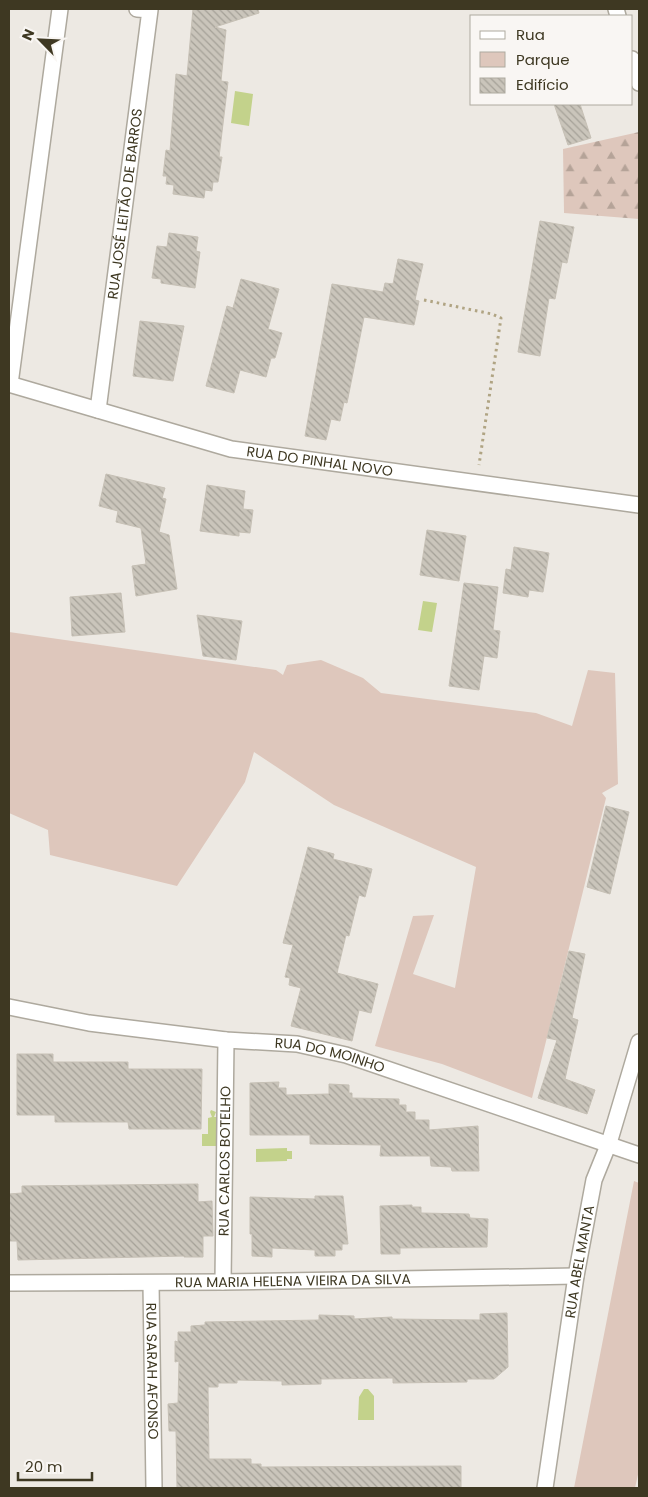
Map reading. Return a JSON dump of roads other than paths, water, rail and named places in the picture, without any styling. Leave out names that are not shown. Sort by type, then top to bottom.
[{"type":"street","points":[[10,384],[60,9]]},
{"type":"street","name":"RUA JOSÉ LEITÃO DE BARROS","points":[[98,410],[150,10],[137,9]]},
{"type":"street","points":[[633,62],[639,82]]},
{"type":"street","name":"RUA DO PINHAL NOVO","points":[[10,384],[232,449],[639,505]]},
{"type":"street","name":"RUA DO MOINHO","points":[[9,1007],[89,1023],[226,1040],[297,1044],[346,1054],[639,1154]]},
{"type":"street","name":"RUA CARLOS BOTELHO","points":[[223,1282],[226,1040]]},
{"type":"street","name":"RUA ABEL MANTA","points":[[545,1488],[576,1276],[594,1180],[608,1143],[639,1042]]},
{"type":"street","name":"RUA MARIA HELENA VIEIRA DA SILVA","points":[[9,1284],[576,1276]]},
{"type":"street","name":"RUA SARAH AFONSO","points":[[151,1282],[154,1488]]}]
